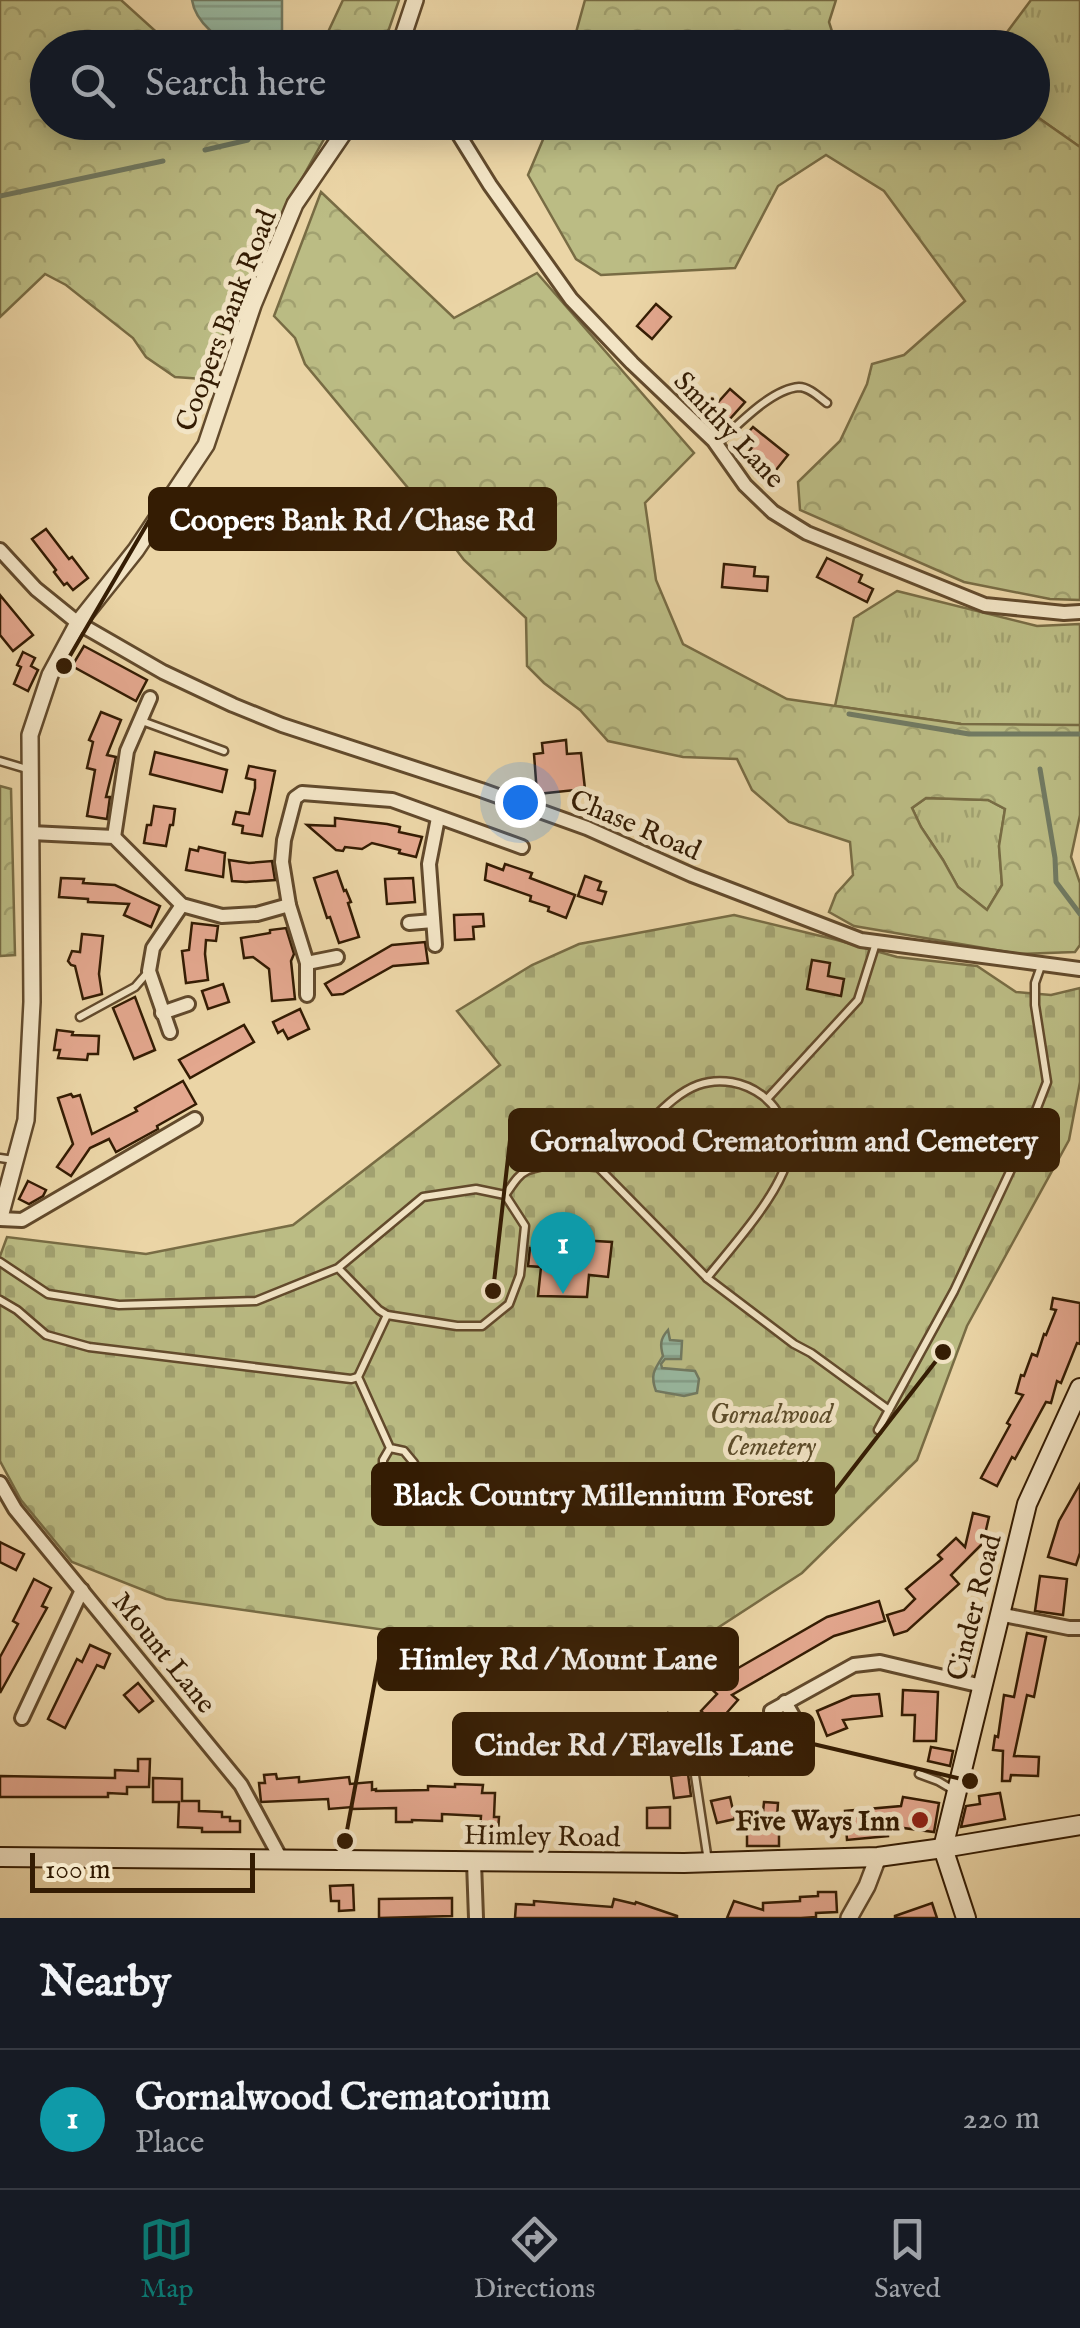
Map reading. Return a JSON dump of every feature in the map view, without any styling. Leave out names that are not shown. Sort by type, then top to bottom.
[{"type":"main road","name":"Cinder Road","points":[[943,1848],[1027,1504],[1080,1388]]},
{"type":"main road","name":"Himley Road","points":[[0,1857],[708,1862],[878,1856],[1080,1825]]},
{"type":"main road","points":[[943,1848],[966,1918]]},
{"type":"street","points":[[405,30],[416,0]]},
{"type":"street","name":"Coopers Bank Road","points":[[0,1218],[8,1159],[26,1120],[32,1022],[30,735],[50,675],[78,623],[136,550],[206,445],[254,305],[295,204],[338,140]]},
{"type":"street","name":"Smithy Lane","points":[[463,140],[490,185],[572,299],[716,444],[746,485],[773,512],[807,533],[984,605],[1080,612]]},
{"type":"street","name":"Chase Road","points":[[0,550],[36,589],[78,623],[163,672],[233,705],[569,822],[692,875],[861,940],[1080,969]]},
{"type":"street","points":[[114,837],[127,751],[150,698]]},
{"type":"street","points":[[307,995],[307,963],[289,905],[282,862],[295,798],[302,793],[392,800],[522,847]]},
{"type":"street","points":[[435,946],[429,864],[438,818]]},
{"type":"street","points":[[31,833],[114,837],[182,905],[222,916],[257,914],[289,905]]},
{"type":"street","points":[[170,1032],[148,971],[153,948],[182,905]]},
{"type":"street","points":[[410,923],[433,921]]},
{"type":"street","points":[[307,963],[337,958]]},
{"type":"street","points":[[162,1013],[188,1004]]},
{"type":"street","points":[[0,1218],[22,1220],[195,1119]]},
{"type":"street","name":"Mount Lane","points":[[0,1483],[15,1509],[240,1785],[282,1859]]},
{"type":"street","points":[[22,1718],[82,1590]]},
{"type":"street","points":[[1000,1614],[1080,1628]]},
{"type":"street","points":[[771,1711],[854,1665],[880,1662],[982,1686]]},
{"type":"street","points":[[786,1702],[797,1723]]},
{"type":"street","points":[[849,1918],[878,1856]]},
{"type":"street","points":[[474,1862],[476,1918]]},
{"type":"lane","points":[[716,444],[752,412],[788,390],[811,390],[827,403]]},
{"type":"lane","points":[[140,720],[224,751]]},
{"type":"lane","points":[[0,761],[31,771]]},
{"type":"lane","points":[[768,1099],[858,1000],[877,942]]},
{"type":"lane","points":[[878,1430],[954,1292],[1023,1144],[1047,1082],[1035,1006],[1035,983],[1042,964]]},
{"type":"lane","points":[[80,1017],[135,987],[148,971]]},
{"type":"lane","points":[[598,1167],[669,1104],[698,1085],[726,1080],[752,1088],[768,1099],[780,1116],[789,1142],[784,1171],[753,1220],[707,1278]]},
{"type":"lane","points":[[506,1196],[518,1177],[530,1169],[598,1167],[707,1278],[889,1410]]},
{"type":"lane","points":[[0,1262],[48,1294],[119,1304],[256,1300],[338,1268],[422,1197],[476,1189],[506,1196],[525,1226],[520,1275],[509,1304],[482,1326],[387,1315],[338,1268]]},
{"type":"lane","points":[[0,1300],[46,1335],[89,1346],[352,1379],[358,1377],[387,1315]]},
{"type":"lane","points":[[358,1377],[390,1448]]},
{"type":"lane","points":[[390,1448],[404,1451],[414,1462],[402,1477],[389,1476],[384,1470],[382,1460],[390,1448]]},
{"type":"lane","points":[[665,1741],[685,1750],[694,1762],[708,1862]]},
{"type":"lane","points":[[919,1774],[956,1792]]},
{"type":"green space","points":[[0,0],[121,0],[154,30],[30,30],[30,140],[323,140],[258,257],[203,379],[175,377],[146,357],[133,338],[66,285],[45,274],[0,317]]},
{"type":"green space","points":[[343,0],[399,0],[388,30],[329,30]]},
{"type":"green space","points":[[585,0],[836,0],[829,22],[832,30],[577,30]]},
{"type":"green space","points":[[1031,0],[1080,0],[1080,147],[1050,126],[1050,30],[1009,30]]},
{"type":"green space","points":[[1050,126],[1080,147],[1080,600],[1050,599],[964,582],[800,510],[798,482],[840,441],[867,384],[872,364],[904,355],[965,301],[884,191],[826,155],[778,186],[735,268],[601,275],[576,259],[528,175],[543,140],[1050,140]]},
{"type":"green space","points":[[321,192],[454,318],[537,273],[694,453],[645,503],[656,580],[683,644],[787,699],[961,724],[1080,725],[1080,815],[1071,857],[1080,883],[1080,945],[1075,952],[1019,954],[854,926],[829,912],[836,894],[853,875],[850,842],[789,822],[752,790],[737,759],[683,757],[608,741],[580,710],[527,666],[526,618],[464,560],[305,364],[295,338],[274,316]],"holes":[[[926,798],[988,800],[1005,809],[999,846],[1002,885],[987,910],[958,887],[912,808]]]},
{"type":"green space","points":[[897,591],[1037,626],[1080,624],[1080,726],[961,724],[835,706],[854,618]]},
{"type":"green space","points":[[0,786],[11,789],[15,955],[0,956]]},
{"type":"green space","points":[[926,798],[988,800],[1005,809],[999,846],[1002,885],[987,910],[958,887],[921,827],[912,808]]},
{"type":"green space","name":"Gornalwood Cemetery","points":[[734,915],[897,957],[977,966],[1016,992],[1051,995],[1080,988],[1080,1082],[1069,1140],[967,1326],[917,1460],[802,1573],[656,1668],[166,1599],[72,1562],[21,1500],[0,1461],[0,1256],[7,1237],[146,1254],[293,1225],[500,1065],[457,1011],[532,965],[579,944]]},
{"type":"shaded area","points":[[192,0],[282,0],[282,30],[210,30]]},
{"type":"shaded area","points":[[668,1330],[670,1340],[682,1341],[681,1359],[665,1359],[662,1368],[695,1371],[699,1379],[697,1393],[684,1396],[656,1391],[654,1373],[663,1356],[661,1342]]},
{"type":"building","points":[[656,304],[671,317],[652,339],[637,326]]},
{"type":"building","points":[[730,389],[745,402],[720,430],[705,417]]},
{"type":"building","points":[[753,427],[788,455],[772,475],[747,454],[753,446],[743,438]]},
{"type":"building","points":[[46,529],[88,578],[73,590],[67,583],[64,585],[32,539]]},
{"type":"building","points":[[827,558],[862,575],[859,582],[873,589],[867,602],[817,577]]},
{"type":"building","points":[[724,564],[755,567],[754,576],[768,577],[767,591],[722,587]]},
{"type":"building","points":[[0,595],[33,635],[13,651],[0,635]]},
{"type":"building","points":[[84,646],[147,680],[136,701],[72,666]]},
{"type":"building","points":[[23,652],[35,658],[31,666],[38,670],[28,691],[14,684]]},
{"type":"building","points":[[101,712],[121,720],[107,755],[116,757],[106,797],[110,797],[107,819],[87,816],[95,770],[87,768],[93,742],[89,740]]},
{"type":"building","points":[[566,740],[567,754],[581,753],[585,789],[537,794],[534,754],[543,753],[542,743]]},
{"type":"building","points":[[155,752],[227,770],[222,792],[150,774]]},
{"type":"building","points":[[249,766],[275,771],[262,836],[242,833],[243,826],[233,824],[236,812],[249,814],[255,780],[246,778]]},
{"type":"building","points":[[154,806],[175,809],[166,846],[144,843]]},
{"type":"building","points":[[335,818],[387,824],[400,827],[399,832],[422,837],[416,857],[372,843],[362,849],[336,850],[307,825],[335,826]]},
{"type":"building","points":[[199,847],[225,853],[223,877],[186,870],[190,849],[198,851]]},
{"type":"building","points":[[229,860],[272,861],[275,880],[232,881]]},
{"type":"building","points":[[487,864],[503,870],[505,864],[532,873],[530,878],[575,895],[566,918],[530,901],[531,896],[485,880]]},
{"type":"building","points":[[337,871],[351,902],[348,903],[359,937],[339,943],[314,878]]},
{"type":"building","points":[[585,876],[601,882],[598,890],[606,892],[602,904],[578,896]]},
{"type":"building","points":[[61,878],[115,885],[160,906],[151,927],[124,915],[129,904],[59,897]]},
{"type":"building","points":[[413,878],[415,902],[387,904],[385,879]]},
{"type":"building","points":[[483,914],[484,926],[473,927],[474,939],[455,940],[454,915]]},
{"type":"building","points":[[192,923],[218,926],[216,941],[206,940],[208,980],[186,983],[182,951],[189,950]]},
{"type":"building","points":[[286,928],[294,954],[291,961],[295,999],[272,1001],[269,969],[253,957],[244,958],[241,938]]},
{"type":"building","points":[[82,934],[103,936],[99,974],[102,994],[83,999],[75,966],[68,961],[72,951],[80,952]]},
{"type":"building","points":[[425,942],[428,963],[393,966],[343,994],[332,995],[325,984],[392,945]]},
{"type":"building","points":[[812,960],[830,963],[828,976],[844,979],[841,996],[807,989]]},
{"type":"building","points":[[223,984],[229,1002],[208,1009],[202,991]]},
{"type":"building","points":[[135,997],[155,1050],[134,1059],[113,1008]]},
{"type":"building","points":[[300,1009],[309,1029],[288,1039],[283,1030],[278,1033],[273,1022]]},
{"type":"building","points":[[244,1025],[254,1042],[190,1078],[179,1060]]},
{"type":"building","points":[[57,1030],[99,1036],[98,1054],[88,1054],[87,1060],[58,1058],[60,1050],[54,1050]]},
{"type":"building","points":[[183,1081],[196,1104],[116,1152],[109,1139],[90,1148],[71,1176],[57,1167],[73,1144],[58,1098],[80,1095],[92,1134]]},
{"type":"building","points":[[28,1181],[46,1190],[29,1204],[19,1199]]},
{"type":"building","points":[[542,1238],[612,1242],[608,1277],[589,1275],[587,1297],[538,1296],[541,1267],[528,1266],[530,1248],[541,1248]]},
{"type":"building","points":[[1053,1298],[1080,1303],[1080,1344],[1077,1343],[1061,1383],[1057,1381],[1051,1403],[1046,1402],[997,1486],[981,1478],[1023,1395],[1016,1393],[1021,1375],[1024,1376],[1032,1354],[1037,1356],[1046,1335],[1056,1310],[1051,1309]]},
{"type":"building","points":[[1080,1484],[1080,1553],[1076,1565],[1048,1557],[1059,1521]]},
{"type":"building","points":[[973,1513],[989,1517],[983,1543],[951,1575],[959,1584],[907,1631],[894,1635],[887,1615],[904,1610],[915,1599],[906,1589],[942,1559],[938,1555],[956,1538],[965,1547]]},
{"type":"building","points":[[0,1542],[24,1554],[16,1570],[0,1562]]},
{"type":"building","points":[[1040,1576],[1067,1579],[1063,1615],[1035,1611]]},
{"type":"building","points":[[34,1579],[51,1588],[42,1606],[47,1608],[0,1693],[0,1657],[18,1624],[13,1621]]},
{"type":"building","points":[[879,1601],[885,1621],[834,1636],[732,1695],[738,1700],[716,1725],[701,1711],[717,1694],[708,1686],[722,1671],[726,1675],[827,1617]]},
{"type":"building","points":[[1027,1633],[1046,1637],[1034,1697],[1027,1695],[1014,1756],[1039,1757],[1038,1776],[1011,1775],[1010,1781],[1002,1781],[1003,1751],[993,1750],[995,1736],[998,1737],[1004,1695],[1014,1697]]},
{"type":"building","points":[[90,1645],[110,1654],[104,1668],[97,1665],[65,1728],[48,1719],[77,1659],[82,1662]]},
{"type":"building","points":[[138,1683],[153,1701],[139,1712],[124,1695]]},
{"type":"building","points":[[903,1690],[938,1692],[936,1741],[914,1741],[915,1715],[902,1715]]},
{"type":"building","points":[[879,1694],[882,1716],[843,1720],[847,1728],[827,1736],[817,1711],[852,1696]]},
{"type":"building","points":[[668,1713],[684,1724],[674,1738],[656,1730]]},
{"type":"building","points":[[765,1747],[773,1762],[749,1775],[741,1760]]},
{"type":"building","points":[[931,1747],[953,1751],[950,1766],[928,1761]]},
{"type":"building","points":[[138,1759],[150,1759],[149,1787],[127,1787],[127,1794],[0,1797],[0,1776],[115,1778],[115,1770],[138,1771]]},
{"type":"building","points":[[276,1774],[277,1779],[299,1777],[299,1782],[349,1777],[350,1784],[372,1782],[372,1790],[376,1791],[483,1785],[482,1793],[495,1793],[498,1832],[480,1831],[481,1816],[442,1814],[442,1821],[396,1822],[396,1808],[329,1809],[328,1799],[261,1802],[259,1783],[265,1783],[264,1775]]},
{"type":"building","points":[[688,1774],[691,1796],[674,1798],[671,1776]]},
{"type":"building","points":[[153,1778],[182,1779],[182,1801],[199,1801],[199,1811],[222,1812],[222,1817],[230,1817],[230,1821],[240,1821],[240,1832],[202,1832],[202,1828],[178,1827],[179,1802],[153,1802]]},
{"type":"building","points":[[1000,1793],[1005,1819],[961,1827],[966,1806],[980,1804],[979,1796]]},
{"type":"building","points":[[730,1797],[735,1819],[717,1823],[711,1801]]},
{"type":"building","points":[[903,1797],[939,1803],[934,1832],[888,1826],[888,1836],[847,1840],[845,1811],[901,1806]]},
{"type":"building","points":[[764,1802],[778,1803],[779,1846],[747,1846],[747,1832],[761,1832]]},
{"type":"building","points":[[670,1807],[670,1828],[647,1828],[647,1808]]},
{"type":"building","points":[[353,1885],[354,1910],[339,1911],[339,1901],[331,1901],[330,1886]]},
{"type":"building","points":[[818,1892],[836,1892],[837,1912],[801,1918],[727,1918],[734,1901],[763,1910],[763,1903],[800,1901],[800,1897],[818,1896]]},
{"type":"building","points":[[452,1898],[452,1916],[379,1918],[379,1899]]},
{"type":"building","points":[[614,1899],[636,1902],[677,1918],[515,1918],[516,1904],[534,1905],[534,1901],[612,1907]]},
{"type":"building","points":[[932,1903],[937,1918],[895,1918],[895,1916]]},
{"type":"waterway","points":[[205,150],[248,140]]},
{"type":"waterway","points":[[0,196],[163,161]]},
{"type":"waterway","points":[[849,714],[969,734],[1080,734]]},
{"type":"waterway","points":[[1040,769],[1056,882],[1080,914]]},
{"type":"place","name":"Coopers Bank Rd / Chase Rd","points":[[64,666]]},
{"type":"place","name":"Gornalwood Crematorium and Cemetery","points":[[493,1291]]},
{"type":"place","name":"Gornalwood Crematorium","points":[[563,1294]]},
{"type":"place","name":"Black Country Millennium Forest","points":[[943,1352]]},
{"type":"place","name":"Cinder Rd / Flavells Lane","points":[[970,1781]]},
{"type":"place","name":"Five Ways Inn","points":[[920,1820]]},
{"type":"place","name":"Himley Rd / Mount Lane","points":[[345,1841]]}]
